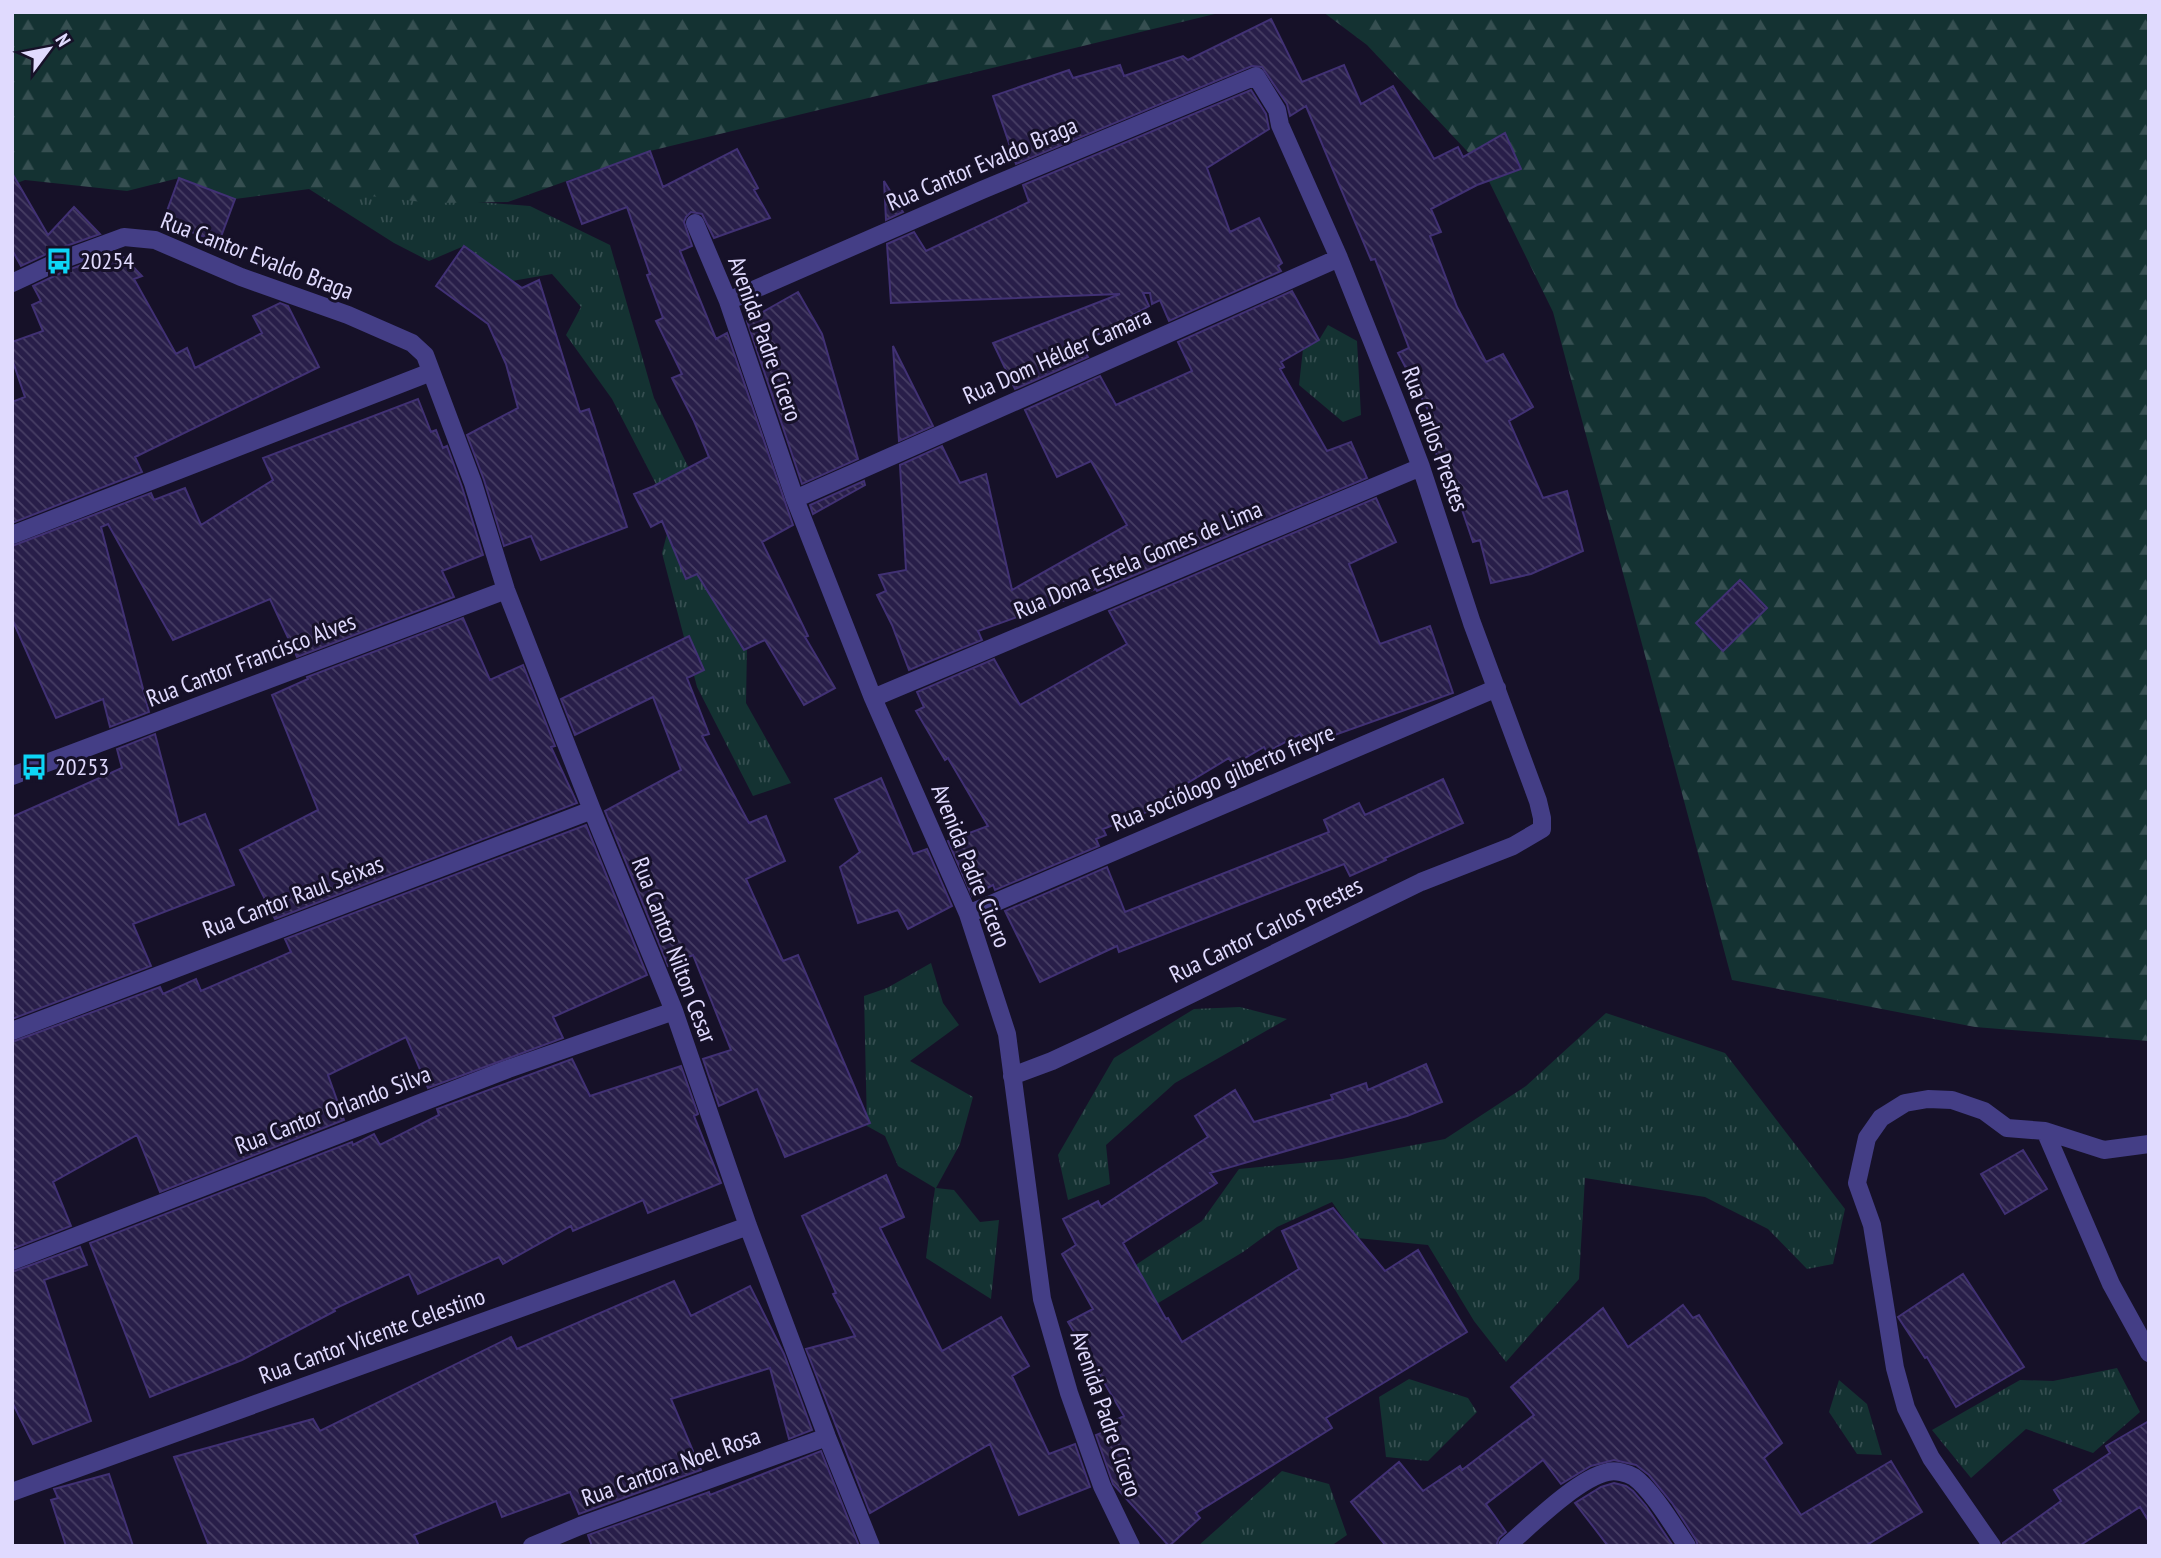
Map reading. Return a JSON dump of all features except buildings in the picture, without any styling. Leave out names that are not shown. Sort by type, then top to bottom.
[{"type":"street","name":"Rua Carlos Prestes","points":[[1256,76],[1277,110],[1280,125],[1339,258],[1421,467],[1472,623],[1538,801],[1542,829]]},
{"type":"street","name":"Rua Cantor Evaldo Braga","points":[[728,301],[982,190],[1256,76]]},
{"type":"street","name":"Avenida Padre Cicero","points":[[695,223],[728,301],[795,499],[873,698],[968,914],[1007,1034],[1042,1299],[1069,1393],[1102,1486],[1131,1546]]},
{"type":"street","name":"Rua Cantor Evaldo Braga","points":[[12,283],[59,261],[124,237],[155,240],[241,277],[348,315],[412,343],[425,355],[431,372]]},
{"type":"street","name":"Rua Dom Hélder Camara","points":[[795,499],[1339,258]]},
{"type":"street","points":[[12,535],[431,372]]},
{"type":"street","name":"Rua Cantor Nilton Cesar","points":[[431,372],[473,484],[506,590],[674,1011],[748,1226],[871,1546]]},
{"type":"street","name":"Rua Dona Estela Gomes de Lima","points":[[873,698],[1421,467]]},
{"type":"street","name":"Rua Cantor Francisco Alves","points":[[12,776],[506,590]]},
{"type":"street","name":"Rua sociólogo gilberto freyre","points":[[968,914],[1497,688]]},
{"type":"street","name":"Rua Cantor Raul Seixas","points":[[12,1031],[592,810]]},
{"type":"street","name":"Rua Cantor Carlos Prestes","points":[[1012,1076],[1099,1040],[1421,882],[1513,846],[1542,829]]},
{"type":"street","name":"Rua Cantor Orlando Silva","points":[[12,1261],[508,1069],[674,1011]]},
{"type":"street","points":[[1992,1546],[1931,1458],[1906,1408],[1893,1357],[1872,1225],[1857,1183],[1867,1138],[1881,1118],[1905,1103],[1928,1099],[1952,1100],[1984,1111],[2007,1128],[2045,1131],[2104,1150],[2149,1144]]},
{"type":"street","points":[[2045,1131],[2111,1284],[2149,1353]]},
{"type":"street","name":"Rua Cantor Vicente Celestino","points":[[12,1492],[748,1226]]},
{"type":"street","name":"Rua Cantora Noel Rosa","points":[[532,1546],[580,1526],[827,1437]]},
{"type":"street","points":[[1507,1546],[1560,1500],[1607,1472],[1633,1476],[1646,1489],[1687,1546]]},
{"type":"green space","points":[[12,12],[1223,12],[650,151],[508,202],[431,203],[309,189],[235,199],[179,178],[127,191],[25,180],[12,185]]},
{"type":"green space","points":[[1323,12],[2149,12],[2149,1041],[1975,1027],[1732,980],[1553,312],[1482,167],[1367,45]]},
{"type":"green space","points":[[309,189],[530,206],[610,245],[654,398],[748,587],[746,703],[791,783],[753,796],[697,687],[662,553],[672,515],[612,399],[566,335],[581,307],[552,274],[512,281],[464,246],[429,261],[394,243]]},
{"type":"green space","points":[[1328,325],[1357,341],[1361,415],[1343,422],[1299,385],[1303,349],[1319,340]]},
{"type":"green space","points":[[931,963],[943,1003],[959,1025],[910,1061],[973,1097],[960,1144],[936,1188],[954,1190],[980,1222],[999,1220],[991,1299],[926,1258],[935,1188],[898,1166],[885,1136],[867,1126],[864,996],[887,988]]},
{"type":"green space","points":[[1240,1007],[1287,1019],[1175,1083],[1106,1145],[1110,1184],[1068,1200],[1058,1155],[1114,1058],[1194,1009]]},
{"type":"green space","points":[[1606,1013],[1725,1053],[1845,1209],[1833,1264],[1807,1269],[1768,1229],[1705,1197],[1585,1178],[1579,1279],[1506,1362],[1474,1321],[1428,1245],[1357,1238],[1332,1202],[1277,1227],[1243,1252],[1130,1320],[1104,1286],[1202,1221],[1239,1169],[1342,1159],[1445,1139],[1526,1086]]},
{"type":"green space","points":[[2117,1368],[2140,1412],[2093,1453],[2026,1429],[1971,1478],[1932,1430],[2020,1380],[2053,1381]]},
{"type":"green space","points":[[1409,1379],[1468,1398],[1477,1412],[1428,1461],[1386,1457],[1379,1397]]},
{"type":"green space","points":[[1839,1380],[1867,1404],[1882,1455],[1857,1454],[1829,1412]]},
{"type":"green space","points":[[1282,1471],[1329,1484],[1347,1535],[1331,1546],[1198,1546]]},
{"type":"place","name":"20254","points":[[59,261]]},
{"type":"place","name":"20253","points":[[34,767]]}]
